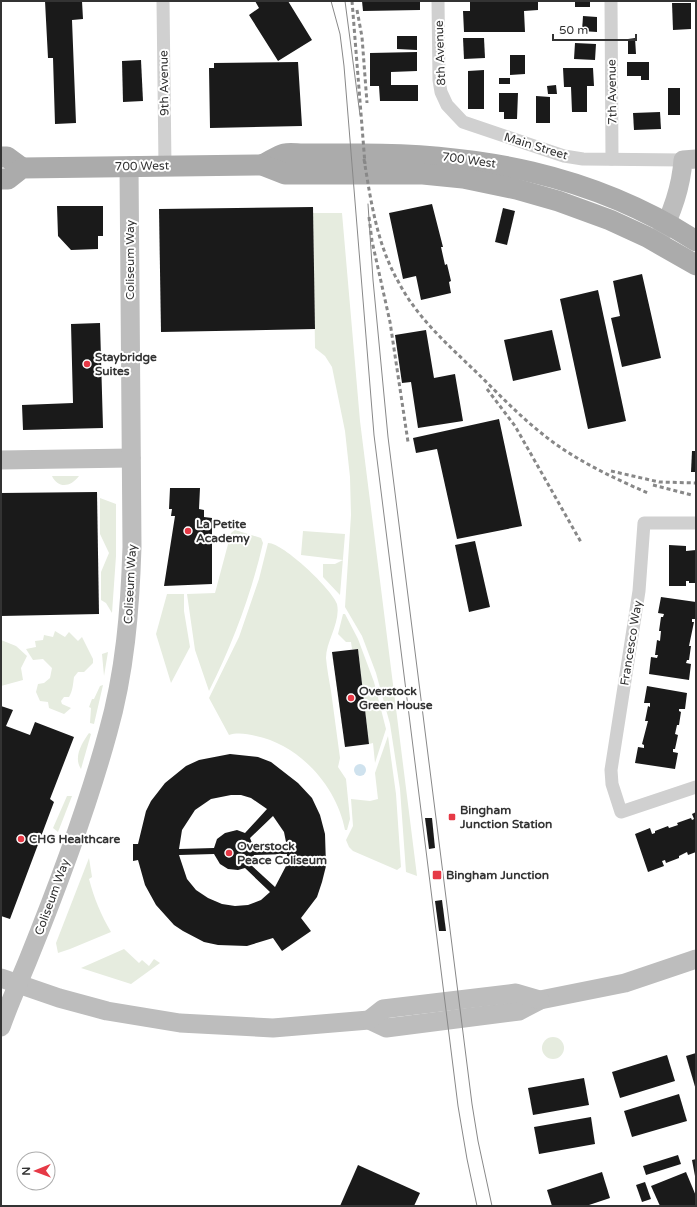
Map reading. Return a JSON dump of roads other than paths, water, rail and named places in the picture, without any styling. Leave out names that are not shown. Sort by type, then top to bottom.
[{"type":"main road","name":"700 West","points":[[262,165],[284,154],[404,154],[445,156],[486,161],[528,170],[580,186],[667,223],[696,241]]},
{"type":"main road","points":[[1,157],[7,157],[22,168],[8,179],[1,179]]},
{"type":"main road","name":"700 West","points":[[22,168],[262,165],[285,174],[402,173],[443,176],[489,183],[542,196],[590,212],[657,242],[696,265]]},
{"type":"street","name":"9th Avenue","points":[[163,1],[165,166]]},
{"type":"street","name":"8th Avenue","points":[[438,1],[439,80],[441,92],[447,105]]},
{"type":"street","name":"7th Avenue","points":[[611,1],[612,158]]},
{"type":"street","name":"Main Street","points":[[447,105],[463,122],[564,156],[583,159],[690,159],[667,223],[657,242]]},
{"type":"street","name":"Coliseum Way","points":[[1,1027],[9,982],[88,797],[109,732],[119,685],[131,593],[129,166]]},
{"type":"street","points":[[1,460],[131,458]]},
{"type":"street","name":"Francesco Way","points":[[696,524],[644,523],[639,590],[611,770],[612,784],[621,812],[696,787]]},
{"type":"street","points":[[9,982],[108,1011],[187,1024],[273,1028],[369,1020],[383,1009],[516,992],[540,1000],[624,983],[696,959]]},
{"type":"water","points":[[362,764],[365,765],[365,775],[358,776],[355,775],[354,768],[355,765]]},
{"type":"tram line","points":[[331,1],[340,34],[344,66],[374,435],[458,1106],[477,1206]]},
{"type":"tram line","points":[[345,1],[360,115]]},
{"type":"tram line","points":[[368,204],[373,280],[388,437],[472,1104],[478,1141],[492,1206]]},
{"type":"railway","points":[[352,1],[365,164]]},
{"type":"railway","points":[[357,10],[362,37],[367,103]]},
{"type":"railway","points":[[364,159],[376,223],[385,254],[391,269],[406,295],[423,318],[442,339],[531,425],[578,459],[648,493]]},
{"type":"railway","points":[[369,217],[372,241],[390,322],[408,442]]},
{"type":"railway","points":[[487,389],[515,426],[582,544]]},
{"type":"railway","points":[[611,471],[659,482],[696,483]]},
{"type":"railway","points":[[653,485],[692,495]]},
{"type":"place","name":"Staybridge Suites","points":[[87,364]]},
{"type":"place","name":"La Petite Academy","points":[[188,531]]},
{"type":"place","name":"Overstock Green House","points":[[351,698]]},
{"type":"place","name":"Bingham Junction Station","points":[[452,817]]},
{"type":"place","name":"CHG Healthcare","points":[[21,839]]},
{"type":"place","name":"Overstock Peace Coliseum","points":[[229,853]]},
{"type":"place","name":"Bingham Junction","points":[[437,875]]}]
